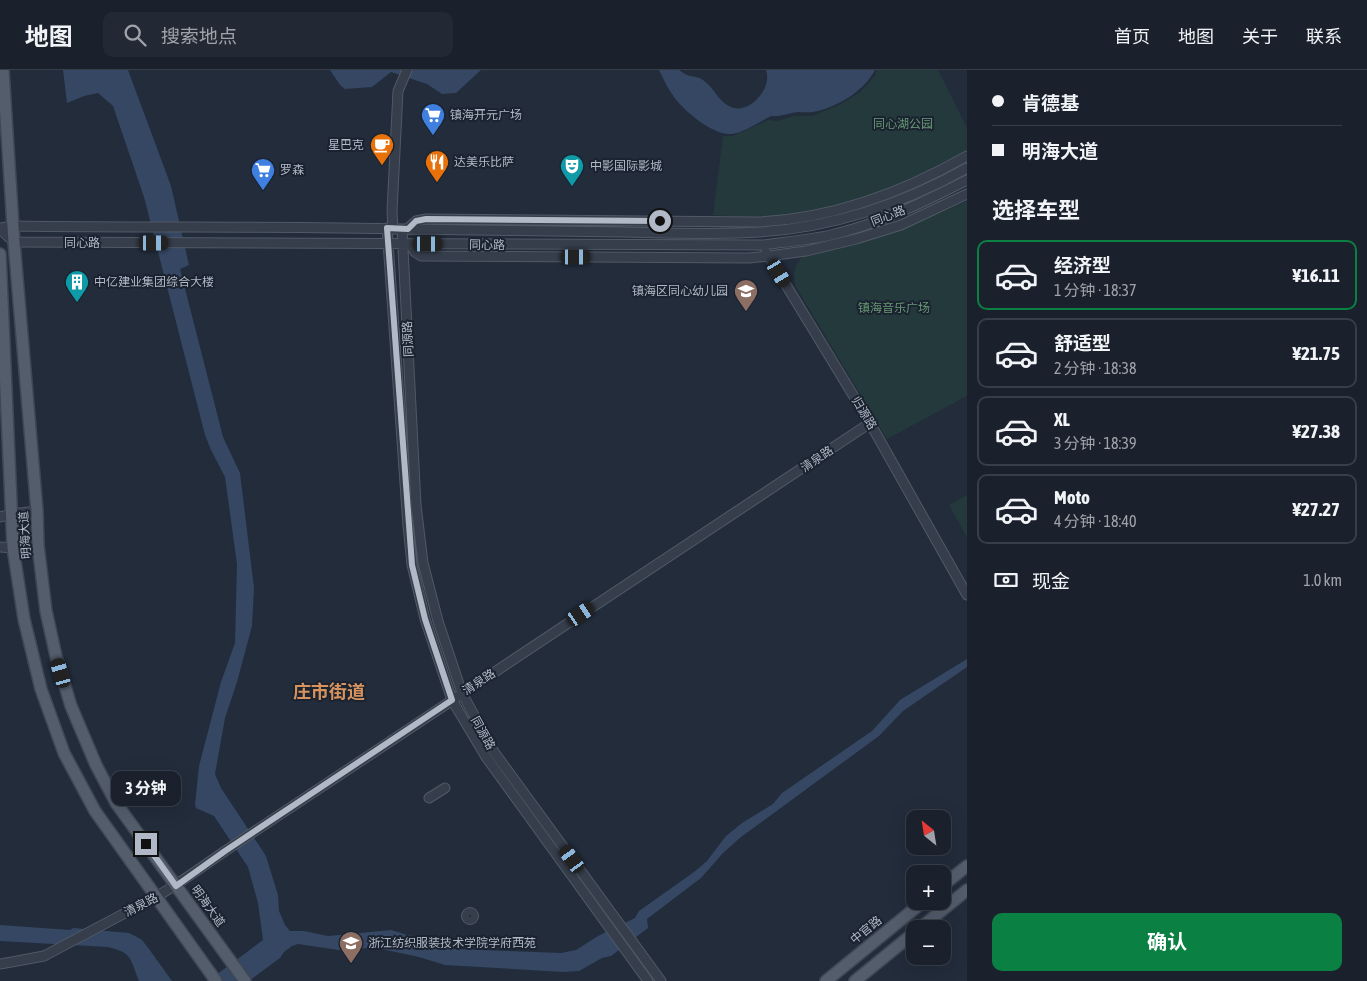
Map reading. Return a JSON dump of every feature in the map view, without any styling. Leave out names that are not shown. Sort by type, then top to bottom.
[{"type":"main road","name":"明海大道","points":[[3,70],[14,242],[37,511],[38,546],[46,612],[56,656],[71,706],[96,765],[116,803],[245,981]]},
{"type":"main road","name":"明海大道","points":[[0,254],[13,548],[24,619],[41,689],[64,753],[95,812],[216,981]]},
{"type":"main road","points":[[951,879],[967,866]]},
{"type":"main road","points":[[930,920],[967,890]]},
{"type":"main road","name":"中官路","points":[[826,981],[913,910]]},
{"type":"main road","points":[[854,981],[906,939]]},
{"type":"street","points":[[407,70],[398,91],[392,211],[397,229],[426,219],[757,222],[791,220],[851,207],[902,189],[967,156]]},
{"type":"street","name":"同心路","points":[[0,229],[13,226],[760,232],[812,226],[875,210],[931,187],[967,168]]},
{"type":"street","name":"同心路","points":[[0,229],[14,242],[762,245],[832,235],[863,226],[932,198],[967,180]]},
{"type":"street","points":[[406,244],[422,256],[749,258],[806,251],[856,239],[901,225],[967,194]]},
{"type":"street","name":"同源路","points":[[648,981],[486,757],[452,700],[425,619],[412,565],[388,244],[397,229],[406,244],[416,505],[423,563],[438,621],[462,693],[494,752],[662,981]]},
{"type":"street","name":"归源路","points":[[760,232],[762,245],[870,423],[967,595]]},
{"type":"street","name":"清泉路","points":[[0,964],[44,956],[176,886],[225,851],[870,423]]},
{"type":"street","points":[[0,517],[37,511]]},
{"type":"street","points":[[0,547],[38,546]]},
{"type":"street","points":[[429,798],[445,788]]},
{"type":"green space","name":"同心湖公园","points":[[877,70],[938,70],[967,128],[967,150],[898,186],[850,203],[799,214],[774,217],[751,218],[713,215],[723,136],[732,136],[769,120],[777,121],[793,116],[812,116],[841,104],[860,92],[875,76]]},
{"type":"green space","name":"镇海音乐广场","points":[[967,201],[967,396],[887,439],[796,287],[794,275],[797,264],[802,257],[899,230]]},
{"type":"green space","points":[[967,495],[967,537],[949,505]]},
{"type":"water","points":[[63,70],[128,70],[171,186],[189,265],[180,269],[223,437],[240,473],[254,588],[252,626],[225,718],[215,774],[221,788],[266,856],[278,895],[279,911],[290,931],[304,931],[328,936],[391,930],[454,949],[561,953],[576,950],[598,936],[635,918],[639,911],[707,861],[726,836],[742,823],[773,804],[782,793],[872,731],[900,700],[967,659],[967,667],[903,711],[879,736],[741,837],[723,853],[701,878],[647,919],[648,928],[611,956],[602,958],[579,971],[563,972],[445,965],[381,949],[366,948],[345,951],[298,944],[284,952],[280,958],[249,981],[208,981],[263,940],[258,903],[248,867],[214,816],[196,808],[195,804],[199,766],[221,682],[235,643],[237,564],[225,477],[205,435],[144,197],[113,106],[98,93],[67,103]]},
{"type":"water","points":[[330,70],[481,70],[456,93],[442,94],[427,84],[391,72],[372,87],[345,89]]},
{"type":"water","points":[[659,70],[679,70],[684,74],[697,77],[707,83],[723,102],[731,107],[738,108],[752,104],[763,92],[766,85],[766,70],[875,70],[858,91],[835,105],[815,112],[798,112],[771,116],[747,129],[732,134],[716,131],[682,107],[672,94]]},
{"type":"water","points":[[0,925],[70,930],[73,928],[129,933],[142,940],[172,981],[139,981],[130,958],[116,949],[108,947],[0,941]]},
{"type":"place","name":"镇海开元广场","points":[[433,136]]},
{"type":"place","name":"星巴克","points":[[382,166]]},
{"type":"place","name":"达美乐比萨","points":[[437,183]]},
{"type":"place","name":"中影国际影城","points":[[572,187]]},
{"type":"place","name":"罗森","points":[[263,191]]},
{"type":"place","name":"中亿建业集团综合大楼","points":[[77,303]]},
{"type":"place","name":"镇海区同心幼儿园","points":[[746,312]]},
{"type":"place","name":"浙江纺织服装技术学院学府西苑","points":[[351,964]]},
{"type":"district","name":"庄市街道","points":[[329,692]]},
{"type":"route","points":[[146,844],[176,886],[225,851],[452,700],[425,619],[412,565],[387,228],[408,229],[416,221],[426,219],[660,221]]}]
